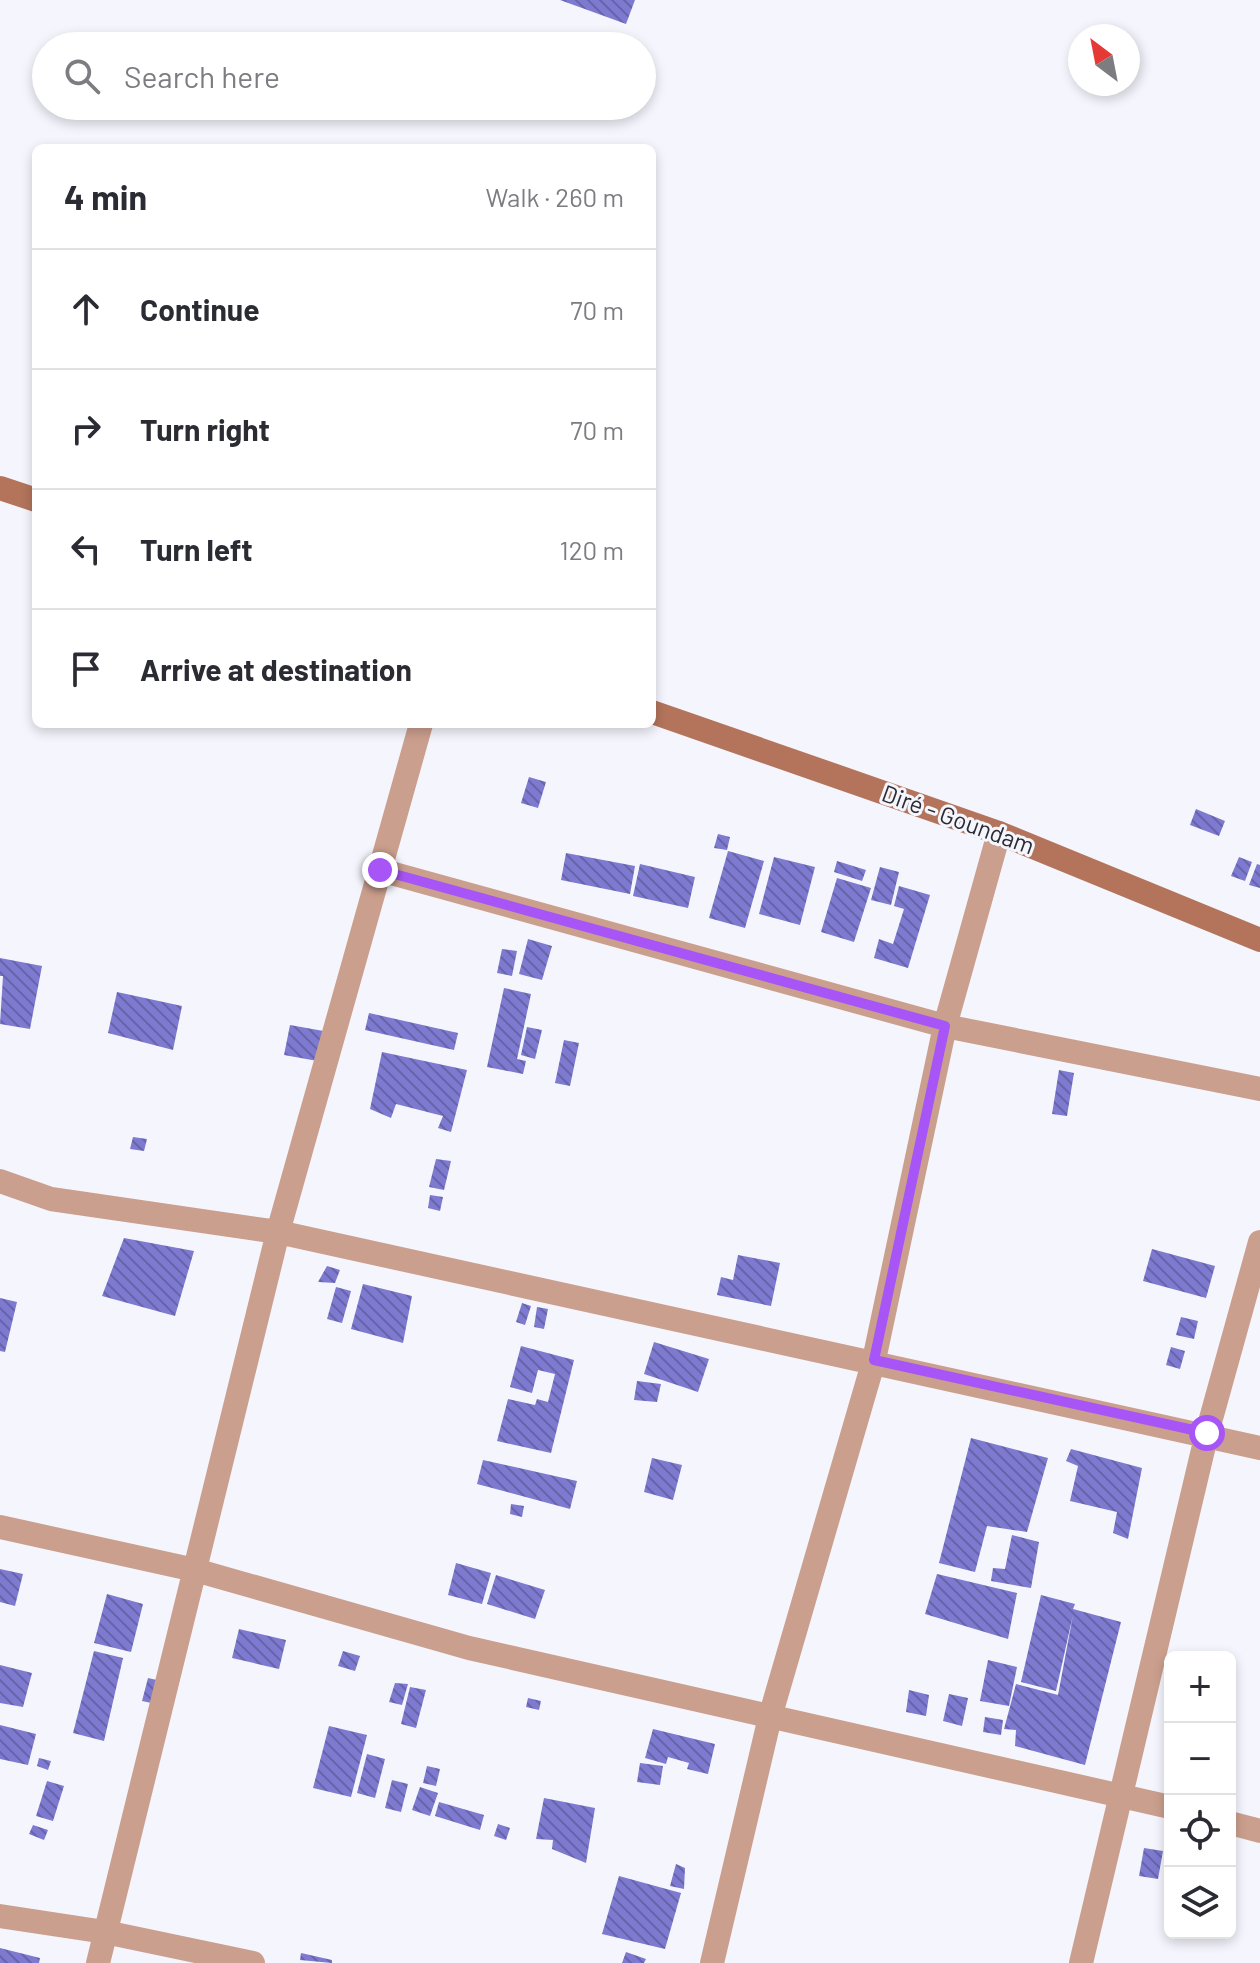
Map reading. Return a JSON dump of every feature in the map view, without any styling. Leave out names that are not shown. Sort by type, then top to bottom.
[{"type":"main road","points":[[0,488],[32,499]]},
{"type":"main road","name":"Diré - Goundam","points":[[656,713],[999,833],[1260,940]]},
{"type":"street","points":[[98,1963],[278,1232],[420,728]]},
{"type":"street","points":[[712,1963],[770,1717],[874,1360],[945,1026],[999,833]]},
{"type":"street","points":[[380,870],[945,1026],[1260,1089]]},
{"type":"street","points":[[0,1181],[51,1199],[278,1232],[1207,1433],[1260,1448]]},
{"type":"street","points":[[1081,1963],[1207,1433],[1260,1242]]},
{"type":"street","points":[[0,1527],[195,1570],[469,1648],[1164,1806]]},
{"type":"street","points":[[1236,1825],[1260,1831]]},
{"type":"street","points":[[0,1916],[105,1932],[253,1963]]},
{"type":"building","points":[[560,0],[635,0],[626,24]]},
{"type":"building","points":[[529,777],[546,782],[538,808],[521,803]]},
{"type":"building","points":[[1196,809],[1225,821],[1219,836],[1190,825]]},
{"type":"building","points":[[718,834],[730,837],[727,850],[714,848]]},
{"type":"building","points":[[728,851],[764,861],[745,928],[709,918]]},
{"type":"building","points":[[566,853],[635,866],[630,894],[561,880]]},
{"type":"building","points":[[774,857],[815,867],[800,925],[759,914]]},
{"type":"building","points":[[1239,857],[1252,862],[1245,881],[1231,876]]},
{"type":"building","points":[[837,861],[866,870],[862,881],[834,872]]},
{"type":"building","points":[[640,864],[695,877],[688,908],[633,896]]},
{"type":"building","points":[[1257,864],[1260,865],[1260,888],[1249,885]]},
{"type":"building","points":[[880,867],[899,872],[891,905],[871,900]]},
{"type":"building","points":[[837,878],[871,888],[854,942],[821,932]]},
{"type":"building","points":[[899,886],[930,895],[908,968],[874,958],[879,939],[893,944],[904,909],[894,906]]},
{"type":"building","points":[[528,939],[552,946],[542,980],[519,974]]},
{"type":"building","points":[[502,949],[517,951],[512,976],[497,973]]},
{"type":"building","points":[[0,958],[42,966],[30,1029],[0,1024],[3,976],[0,976]]},
{"type":"building","points":[[504,988],[531,994],[517,1059],[526,1061],[523,1074],[487,1067]]},
{"type":"building","points":[[117,992],[182,1006],[173,1050],[108,1033]]},
{"type":"building","points":[[369,1013],[458,1033],[454,1050],[365,1030]]},
{"type":"building","points":[[290,1025],[329,1032],[323,1062],[284,1055]]},
{"type":"building","points":[[527,1027],[542,1030],[535,1059],[521,1055]]},
{"type":"building","points":[[564,1040],[579,1043],[570,1086],[555,1083]]},
{"type":"building","points":[[382,1052],[467,1070],[451,1132],[438,1128],[443,1116],[396,1104],[391,1118],[370,1109]]},
{"type":"building","points":[[1059,1070],[1074,1073],[1067,1116],[1052,1114]]},
{"type":"building","points":[[133,1137],[147,1139],[144,1151],[130,1149]]},
{"type":"building","points":[[436,1159],[451,1161],[444,1190],[429,1187]]},
{"type":"building","points":[[430,1195],[443,1197],[440,1211],[428,1208]]},
{"type":"building","points":[[124,1238],[194,1251],[175,1316],[102,1296]]},
{"type":"building","points":[[1152,1249],[1215,1266],[1206,1298],[1143,1281]]},
{"type":"building","points":[[738,1255],[780,1263],[771,1306],[717,1295],[721,1277],[733,1280]]},
{"type":"building","points":[[327,1266],[340,1270],[335,1283],[318,1282]]},
{"type":"building","points":[[363,1284],[412,1296],[403,1343],[351,1329]]},
{"type":"building","points":[[336,1287],[351,1291],[342,1323],[327,1319]]},
{"type":"building","points":[[0,1298],[17,1302],[5,1352],[0,1351]]},
{"type":"building","points":[[522,1303],[531,1306],[525,1325],[516,1322]]},
{"type":"building","points":[[537,1307],[548,1309],[544,1329],[534,1327]]},
{"type":"building","points":[[1181,1317],[1198,1321],[1194,1339],[1176,1335]]},
{"type":"building","points":[[654,1342],[709,1359],[698,1392],[644,1374]]},
{"type":"building","points":[[521,1346],[574,1360],[551,1453],[497,1441],[508,1399],[535,1405],[537,1399],[548,1402],[555,1374],[538,1370],[532,1393],[510,1387]]},
{"type":"building","points":[[1171,1347],[1185,1351],[1180,1369],[1166,1365]]},
{"type":"building","points":[[637,1381],[661,1384],[657,1402],[634,1400]]},
{"type":"building","points":[[971,1438],[1048,1458],[1027,1532],[987,1526],[975,1572],[939,1563]]},
{"type":"building","points":[[1071,1449],[1142,1468],[1128,1539],[1113,1533],[1117,1512],[1070,1501],[1078,1466],[1066,1461]]},
{"type":"building","points":[[652,1458],[682,1465],[673,1500],[644,1492]]},
{"type":"building","points":[[483,1460],[577,1481],[570,1509],[477,1484]]},
{"type":"building","points":[[511,1504],[524,1506],[522,1517],[510,1514]]},
{"type":"building","points":[[1012,1535],[1039,1542],[1031,1588],[991,1581],[993,1568],[1005,1569]]},
{"type":"building","points":[[456,1563],[491,1573],[482,1604],[448,1595]]},
{"type":"building","points":[[0,1569],[23,1574],[15,1606],[0,1602]]},
{"type":"building","points":[[937,1574],[1017,1593],[1008,1639],[925,1614]]},
{"type":"building","points":[[496,1575],[545,1590],[535,1619],[487,1604]]},
{"type":"building","points":[[107,1594],[143,1604],[131,1652],[94,1643]]},
{"type":"building","points":[[1041,1595],[1075,1604],[1073,1609],[1121,1622],[1085,1765],[1015,1746],[1016,1730],[1004,1729],[1016,1684],[1058,1695],[1073,1615],[1056,1691],[1021,1682]]},
{"type":"building","points":[[239,1629],[286,1640],[279,1669],[232,1658]]},
{"type":"building","points":[[94,1651],[123,1658],[104,1741],[73,1733]]},
{"type":"building","points":[[343,1651],[360,1656],[355,1671],[338,1666]]},
{"type":"building","points":[[988,1660],[1017,1667],[1009,1706],[980,1701]]},
{"type":"building","points":[[0,1665],[32,1673],[23,1707],[0,1703]]},
{"type":"building","points":[[148,1678],[161,1681],[156,1704],[142,1701]]},
{"type":"building","points":[[395,1683],[408,1684],[402,1705],[389,1702]]},
{"type":"building","points":[[410,1687],[426,1690],[416,1728],[401,1724]]},
{"type":"building","points":[[909,1690],[929,1695],[926,1716],[906,1712]]},
{"type":"building","points":[[949,1694],[968,1698],[962,1726],[943,1721]]},
{"type":"building","points":[[528,1698],[541,1701],[539,1710],[526,1707]]},
{"type":"building","points":[[985,1717],[1003,1720],[1001,1735],[983,1732]]},
{"type":"building","points":[[0,1725],[36,1734],[28,1765],[0,1759]]},
{"type":"building","points":[[329,1726],[367,1735],[351,1797],[313,1788]]},
{"type":"building","points":[[653,1729],[715,1744],[708,1774],[687,1769],[689,1763],[668,1757],[666,1764],[645,1758]]},
{"type":"building","points":[[367,1754],[385,1759],[375,1798],[357,1793]]},
{"type":"building","points":[[39,1758],[51,1761],[48,1770],[37,1766]]},
{"type":"building","points":[[640,1763],[663,1766],[660,1785],[637,1782]]},
{"type":"building","points":[[427,1766],[440,1769],[436,1786],[423,1783]]},
{"type":"building","points":[[392,1780],[408,1784],[401,1812],[385,1808]]},
{"type":"building","points":[[47,1781],[64,1786],[53,1821],[36,1816]]},
{"type":"building","points":[[420,1787],[438,1793],[430,1816],[412,1810]]},
{"type":"building","points":[[544,1798],[595,1808],[586,1863],[552,1849],[553,1840],[536,1839]]},
{"type":"building","points":[[439,1802],[484,1815],[480,1830],[435,1816]]},
{"type":"building","points":[[498,1824],[510,1828],[506,1840],[494,1836]]},
{"type":"building","points":[[33,1825],[48,1830],[44,1840],[29,1834]]},
{"type":"building","points":[[1144,1848],[1163,1851],[1158,1879],[1139,1876]]},
{"type":"building","points":[[676,1864],[685,1868],[684,1889],[670,1886]]},
{"type":"building","points":[[619,1876],[681,1893],[665,1949],[602,1934]]},
{"type":"building","points":[[0,1948],[40,1958],[39,1963],[0,1963]]},
{"type":"building","points":[[626,1952],[646,1959],[644,1963],[622,1963]]},
{"type":"building","points":[[301,1953],[332,1960],[332,1963],[300,1960]]},
{"type":"route","points":[[380,870],[945,1026],[874,1360],[1207,1433]]}]
